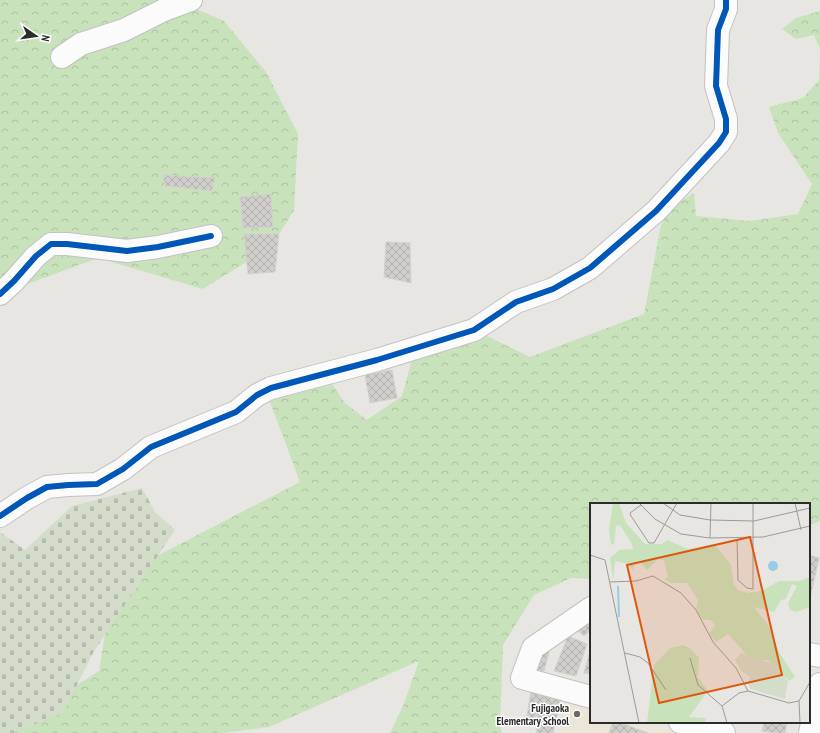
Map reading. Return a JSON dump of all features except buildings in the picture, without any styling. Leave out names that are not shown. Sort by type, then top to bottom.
[{"type":"street","points":[[62,57],[81,44],[124,30],[164,10],[191,0]]},
{"type":"street","points":[[0,516],[47,487],[97,484],[123,469],[150,447],[236,412],[258,394],[271,388],[377,360],[474,330],[516,302],[553,289],[590,268],[656,211],[719,144],[726,132],[726,118],[716,86],[718,30],[726,9],[726,0]]},
{"type":"street","points":[[0,294],[14,281],[36,256],[51,244],[66,244],[127,251],[158,247],[211,236]]},
{"type":"street","points":[[590,609],[533,648],[522,678],[590,697]]},
{"type":"street","points":[[810,654],[820,656]]},
{"type":"street","points":[[810,733],[820,684]]},
{"type":"street","points":[[684,723],[724,733]]},
{"type":"shaded area","name":"Fujigaoka Elementary School","points":[[567,699],[590,706],[590,723],[644,723],[676,733],[558,733]]},
{"type":"green space","points":[[0,0],[176,0],[224,21],[266,72],[298,134],[294,210],[272,246],[203,289],[98,258],[3,293],[0,290]]},
{"type":"green space","points":[[820,11],[820,49],[814,35],[796,39],[782,29],[796,18]]},
{"type":"green space","points":[[820,55],[820,521],[810,526],[810,503],[590,503],[590,579],[571,578],[534,595],[503,645],[500,725],[502,733],[390,733],[403,706],[419,661],[269,727],[223,733],[0,733],[99,671],[114,578],[300,482],[270,402],[326,375],[345,403],[367,420],[402,396],[412,359],[483,334],[530,357],[644,314],[661,225],[670,207],[694,193],[696,216],[750,221],[798,214],[812,184],[778,133],[769,107],[803,98],[819,80]]},
{"type":"green space","points":[[142,488],[155,512],[175,530],[94,651],[63,713],[12,733],[0,733],[0,532],[25,550],[72,506]]},
{"type":"cycle path","points":[[0,516],[47,487],[97,484],[123,469],[151,447],[236,412],[257,395],[271,388],[377,360],[474,330],[516,302],[553,289],[590,268],[656,211],[719,143],[726,132],[726,119],[716,86],[718,30],[726,9],[726,0]]},
{"type":"cycle path","points":[[0,294],[14,281],[36,256],[51,244],[67,244],[127,251],[158,247],[211,236]]},
{"type":"place","name":"Fujigaoka Elementary School","points":[[577,714]]}]
